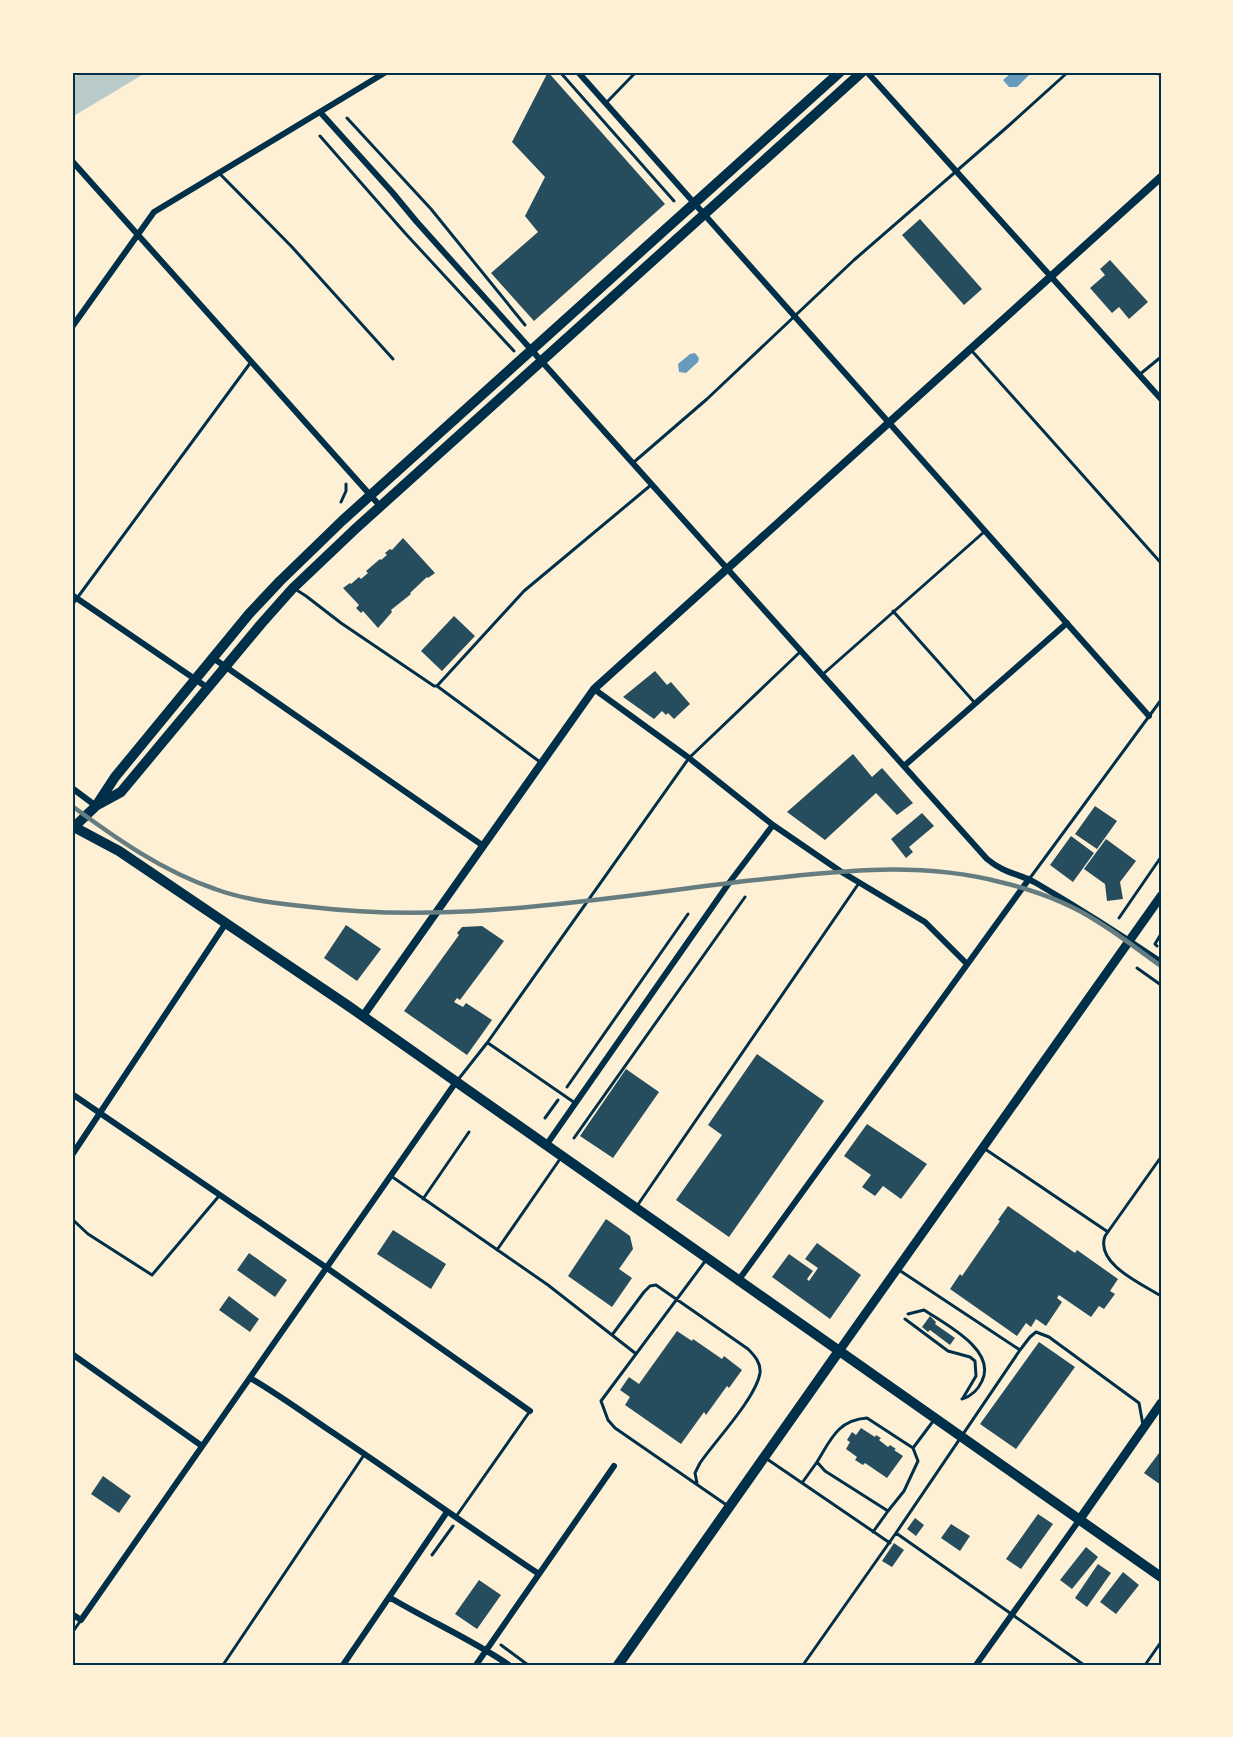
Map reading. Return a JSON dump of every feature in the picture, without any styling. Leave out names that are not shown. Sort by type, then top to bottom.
[{"type":"main road","points":[[96,806],[115,777],[249,614],[280,581],[370,495],[840,72]]},
{"type":"main road","points":[[862,72],[380,506],[293,588],[121,792],[96,806],[73,827],[119,851],[227,922],[547,1144],[1161,1578]]},
{"type":"main road","points":[[618,1665],[1161,896]]},
{"type":"main road","points":[[1080,1519],[1161,1403]]},
{"type":"street","points":[[72,327],[154,213],[386,72]]},
{"type":"street","points":[[578,72],[1149,716]]},
{"type":"street","points":[[867,72],[1161,399]]},
{"type":"street","points":[[320,112],[393,192],[540,362],[729,569],[987,859],[999,869],[1029,879],[1093,917],[1161,962]]},
{"type":"street","points":[[72,161],[380,506]]},
{"type":"street","points":[[363,1016],[594,689],[1161,177]]},
{"type":"street","points":[[75,596],[208,688]]},
{"type":"street","points":[[904,766],[1067,623]]},
{"type":"street","points":[[213,658],[482,845]]},
{"type":"street","points":[[594,689],[689,758],[773,825],[860,883],[926,922],[968,964]]},
{"type":"street","points":[[72,788],[96,806]]},
{"type":"street","points":[[547,1144],[729,883],[773,825]]},
{"type":"street","points":[[738,1281],[1029,879]]},
{"type":"street","points":[[72,1155],[227,922]]},
{"type":"street","points":[[72,1614],[81,1620],[456,1082]]},
{"type":"street","points":[[72,1094],[327,1268],[530,1411]]},
{"type":"street","points":[[72,1354],[202,1446]]},
{"type":"street","points":[[250,1378],[278,1394],[538,1574]]},
{"type":"street","points":[[476,1665],[614,1466]]},
{"type":"street","points":[[343,1665],[447,1512]]},
{"type":"street","points":[[976,1665],[1080,1519]]},
{"type":"street","points":[[389,1598],[487,1650],[509,1665]]},
{"type":"lane","points":[[606,103],[636,72]]},
{"type":"lane","points":[[633,464],[854,260],[1068,72]]},
{"type":"lane","points":[[218,173],[292,247],[393,359]]},
{"type":"lane","points":[[971,350],[1161,562]]},
{"type":"lane","points":[[1139,375],[1161,357]]},
{"type":"lane","points":[[72,605],[75,596],[250,362]]},
{"type":"lane","points":[[437,686],[524,591],[652,484]]},
{"type":"lane","points":[[822,675],[985,531]]},
{"type":"lane","points":[[293,588],[411,672],[437,686],[542,763]]},
{"type":"lane","points":[[893,611],[975,704]]},
{"type":"lane","points":[[456,1082],[487,1043],[689,758],[802,651]]},
{"type":"lane","points":[[1029,879],[1161,700]]},
{"type":"lane","points":[[636,1208],[860,883]]},
{"type":"lane","points":[[487,1043],[575,1103]]},
{"type":"lane","points":[[423,1199],[469,1132]]},
{"type":"lane","points":[[983,1147],[1108,1232]]},
{"type":"lane","points":[[497,1250],[562,1155]]},
{"type":"lane","points":[[1161,1157],[1108,1232],[1103,1246],[1108,1259],[1117,1268],[1161,1296]]},
{"type":"lane","points":[[391,1176],[548,1285],[635,1353]]},
{"type":"lane","points":[[72,1219],[88,1234],[152,1275],[220,1195]]},
{"type":"lane","points":[[707,1259],[601,1401],[608,1420],[615,1428],[729,1506]]},
{"type":"lane","points":[[897,1269],[1020,1350]]},
{"type":"lane","points":[[612,1335],[650,1286],[656,1285],[748,1349],[759,1363],[760,1372],[755,1389],[700,1463],[696,1473],[697,1485]]},
{"type":"lane","points":[[904,1319],[948,1351],[970,1357],[975,1361],[976,1376],[962,1399],[970,1397],[977,1390],[985,1374],[985,1365],[974,1346],[924,1310],[908,1314]]},
{"type":"lane","points":[[803,1665],[890,1543],[1020,1350],[1036,1332],[1049,1337],[1139,1403],[1144,1427]]},
{"type":"lane","points":[[455,1518],[530,1411]]},
{"type":"lane","points":[[802,1483],[840,1427],[855,1419],[867,1418],[913,1448],[918,1461],[904,1491],[873,1532]]},
{"type":"lane","points":[[913,1448],[935,1418]]},
{"type":"lane","points":[[223,1665],[365,1454]]},
{"type":"lane","points":[[764,1457],[890,1543]]},
{"type":"lane","points":[[817,1462],[825,1471],[888,1512]]},
{"type":"lane","points":[[896,1533],[1084,1665]]},
{"type":"lane","points":[[72,1633],[81,1620]]},
{"type":"lane","points":[[1145,1665],[1161,1642]]},
{"type":"path","points":[[560,72],[674,201]]},
{"type":"path","points":[[347,118],[431,209],[530,332]]},
{"type":"path","points":[[320,136],[511,349]]},
{"type":"path","points":[[1119,918],[1161,857]]},
{"type":"path","points":[[574,1138],[745,897]]},
{"type":"path","points":[[545,1119],[688,914]]},
{"type":"path","points":[[1161,934],[1155,944],[1161,949]]},
{"type":"path","points":[[1137,968],[1161,985]]},
{"type":"shaded area","points":[[83,72],[147,72],[72,117],[72,78]]},
{"type":"water","points":[[1012,72],[1032,72],[1017,87],[1009,87],[1003,80]]},
{"type":"water","points":[[695,353],[699,358],[698,362],[686,373],[679,372],[678,364],[690,354]]},
{"type":"building","points":[[548,72],[665,204],[534,321],[491,273],[538,232],[525,216],[545,177],[512,142]]},
{"type":"building","points":[[920,219],[982,289],[964,305],[902,235]]},
{"type":"building","points":[[1110,260],[1148,302],[1129,319],[1119,307],[1112,313],[1090,288],[1105,275],[1100,269]]},
{"type":"building","points":[[403,538],[435,573],[427,577],[391,610],[392,612],[378,628],[363,611],[361,613],[356,608],[359,605],[343,588],[359,577],[361,579],[368,573],[366,571],[387,555],[385,553],[392,550]]},
{"type":"building","points":[[454,616],[475,636],[442,671],[421,651]]},
{"type":"building","points":[[655,671],[667,685],[671,682],[690,704],[674,719],[662,711],[654,719],[623,697]]},
{"type":"building","points":[[853,754],[872,777],[882,768],[913,803],[897,815],[876,793],[825,840],[787,812]]},
{"type":"building","points":[[1095,806],[1117,821],[1097,849],[1075,834]]},
{"type":"building","points":[[922,813],[934,826],[909,847],[913,852],[906,858],[891,839]]},
{"type":"building","points":[[1071,836],[1094,853],[1073,882],[1050,865]]},
{"type":"building","points":[[1106,839],[1136,861],[1120,882],[1123,899],[1107,901],[1105,884],[1084,869]]},
{"type":"building","points":[[346,925],[381,949],[357,981],[324,958]]},
{"type":"building","points":[[482,926],[504,941],[460,1000],[457,998],[454,1002],[463,1007],[466,1003],[492,1020],[467,1055],[404,1011],[459,935],[457,933],[462,927]]},
{"type":"building","points":[[757,1054],[824,1101],[729,1237],[676,1200],[722,1135],[708,1125]]},
{"type":"building","points":[[626,1069],[659,1092],[613,1158],[580,1136]]},
{"type":"building","points":[[867,1124],[927,1164],[901,1199],[883,1186],[875,1196],[862,1187],[871,1175],[844,1156]]},
{"type":"building","points":[[1008,1206],[1075,1253],[1077,1250],[1118,1279],[1110,1291],[1115,1294],[1104,1309],[1099,1306],[1091,1317],[1059,1295],[1057,1298],[1062,1302],[1046,1326],[1036,1319],[1031,1327],[1026,1323],[1017,1336],[950,1289],[960,1274],[962,1276]]},
{"type":"building","points":[[606,1219],[630,1236],[633,1249],[619,1269],[632,1278],[612,1307],[568,1276]]},
{"type":"building","points":[[393,1230],[446,1264],[431,1289],[377,1254]]},
{"type":"building","points":[[817,1243],[861,1275],[830,1319],[772,1277],[789,1254],[813,1271],[807,1279],[809,1281],[818,1268],[805,1259]]},
{"type":"building","points":[[249,1253],[287,1280],[275,1297],[237,1270]]},
{"type":"building","points":[[229,1296],[259,1319],[250,1332],[219,1310]]},
{"type":"building","points":[[930,1316],[936,1322],[935,1324],[955,1338],[950,1345],[930,1330],[928,1332],[922,1327]]},
{"type":"building","points":[[677,1331],[722,1359],[724,1356],[742,1370],[706,1415],[704,1412],[681,1444],[625,1405],[630,1397],[620,1390],[629,1377],[639,1384]]},
{"type":"building","points":[[1039,1342],[1075,1367],[1016,1449],[980,1424]]},
{"type":"building","points":[[861,1428],[881,1438],[879,1440],[888,1447],[890,1445],[896,1449],[894,1450],[903,1456],[887,1478],[865,1463],[863,1465],[855,1460],[857,1457],[846,1449],[850,1442],[847,1440],[852,1432],[856,1435]]},
{"type":"building","points":[[1159,1453],[1161,1455],[1161,1485],[1144,1473]]},
{"type":"building","points":[[103,1476],[131,1496],[119,1513],[91,1494]]},
{"type":"building","points":[[1038,1514],[1053,1524],[1021,1569],[1006,1559]]},
{"type":"building","points":[[915,1518],[924,1525],[916,1536],[907,1529]]},
{"type":"building","points":[[951,1524],[970,1536],[960,1551],[941,1538]]},
{"type":"building","points":[[894,1543],[904,1550],[892,1567],[882,1561]]},
{"type":"building","points":[[1086,1547],[1098,1557],[1072,1589],[1060,1580]]},
{"type":"building","points":[[1098,1564],[1111,1573],[1087,1607],[1075,1598]]},
{"type":"building","points":[[1123,1572],[1139,1585],[1116,1614],[1100,1602]]},
{"type":"building","points":[[479,1580],[501,1595],[477,1629],[455,1614]]},
{"type":"railway","points":[[72,806],[158,864],[195,882],[226,893],[274,903],[367,912],[478,911],[589,901],[847,871],[939,872],[1000,882],[1052,898],[1100,923],[1161,966]]}]
